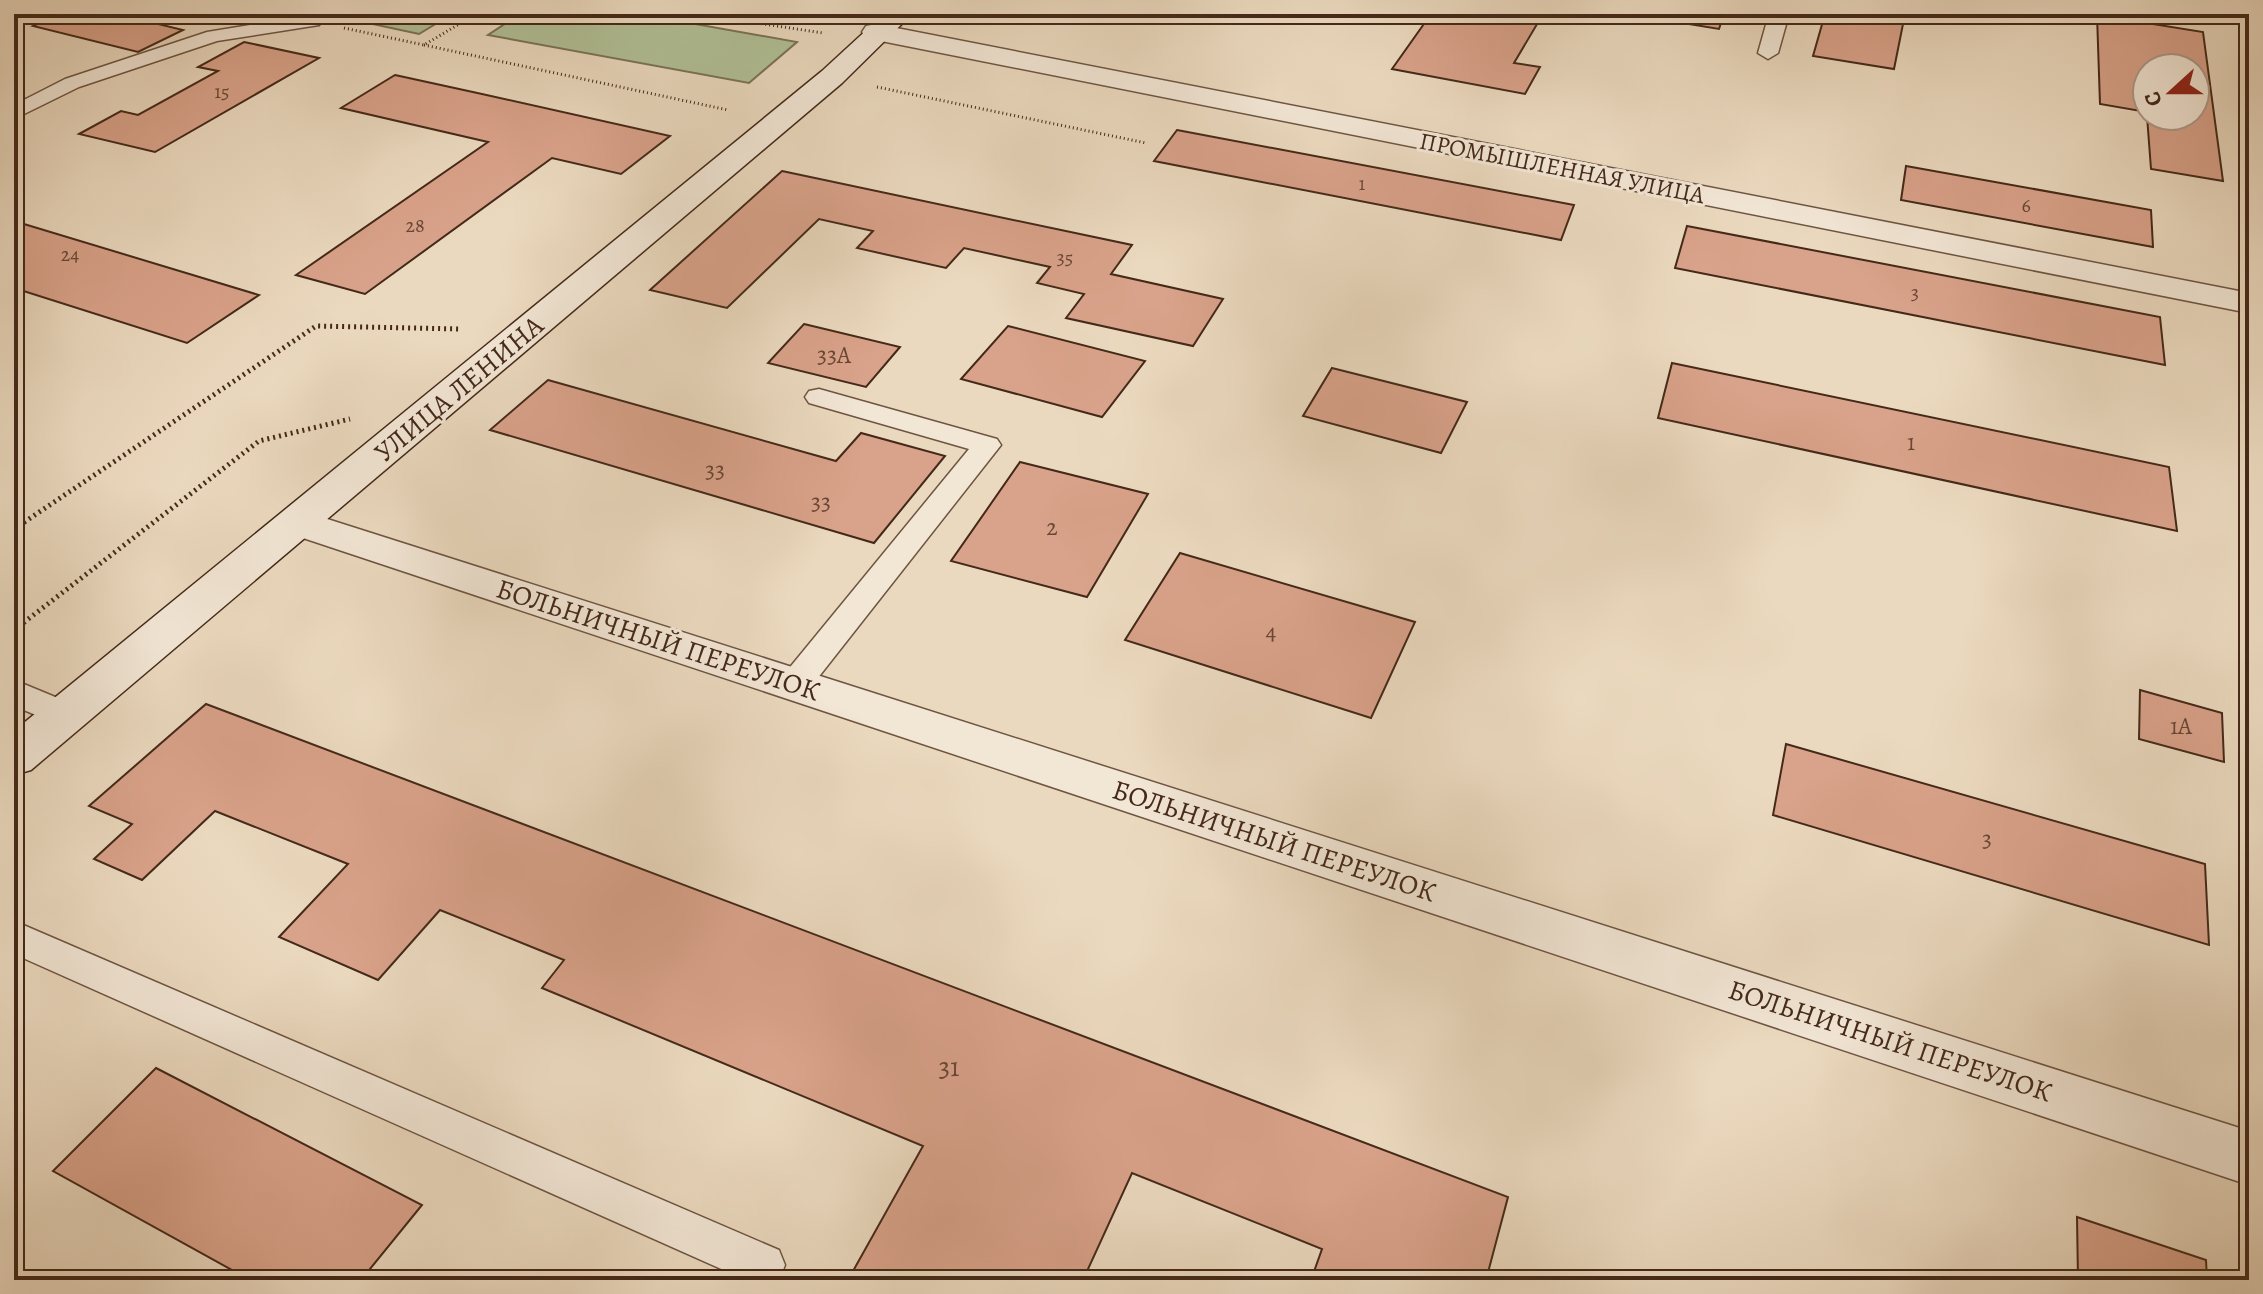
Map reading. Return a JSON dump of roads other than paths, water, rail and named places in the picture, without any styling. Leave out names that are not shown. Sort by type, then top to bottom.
[{"type":"street","name":"ПРОМЫШЛЕННАЯ УЛИЦА","points":[[887,23],[2249,303]]},
{"type":"street","name":"УЛИЦА ЛЕНИНА","points":[[14,757],[832,77],[887,23]]},
{"type":"street","name":"БОЛЬНИЧНЫЙ ПЕРЕУЛОК","points":[[299,523],[2249,1158]]},
{"type":"lane","points":[[1768,53],[1779,14]]},
{"type":"lane","points":[[14,113],[72,83],[214,36],[312,21]]},
{"type":"lane","points":[[794,685],[987,445],[819,397]]},
{"type":"lane","points":[[14,692],[65,715]]},
{"type":"lane","points":[[14,937],[763,1265]]}]
